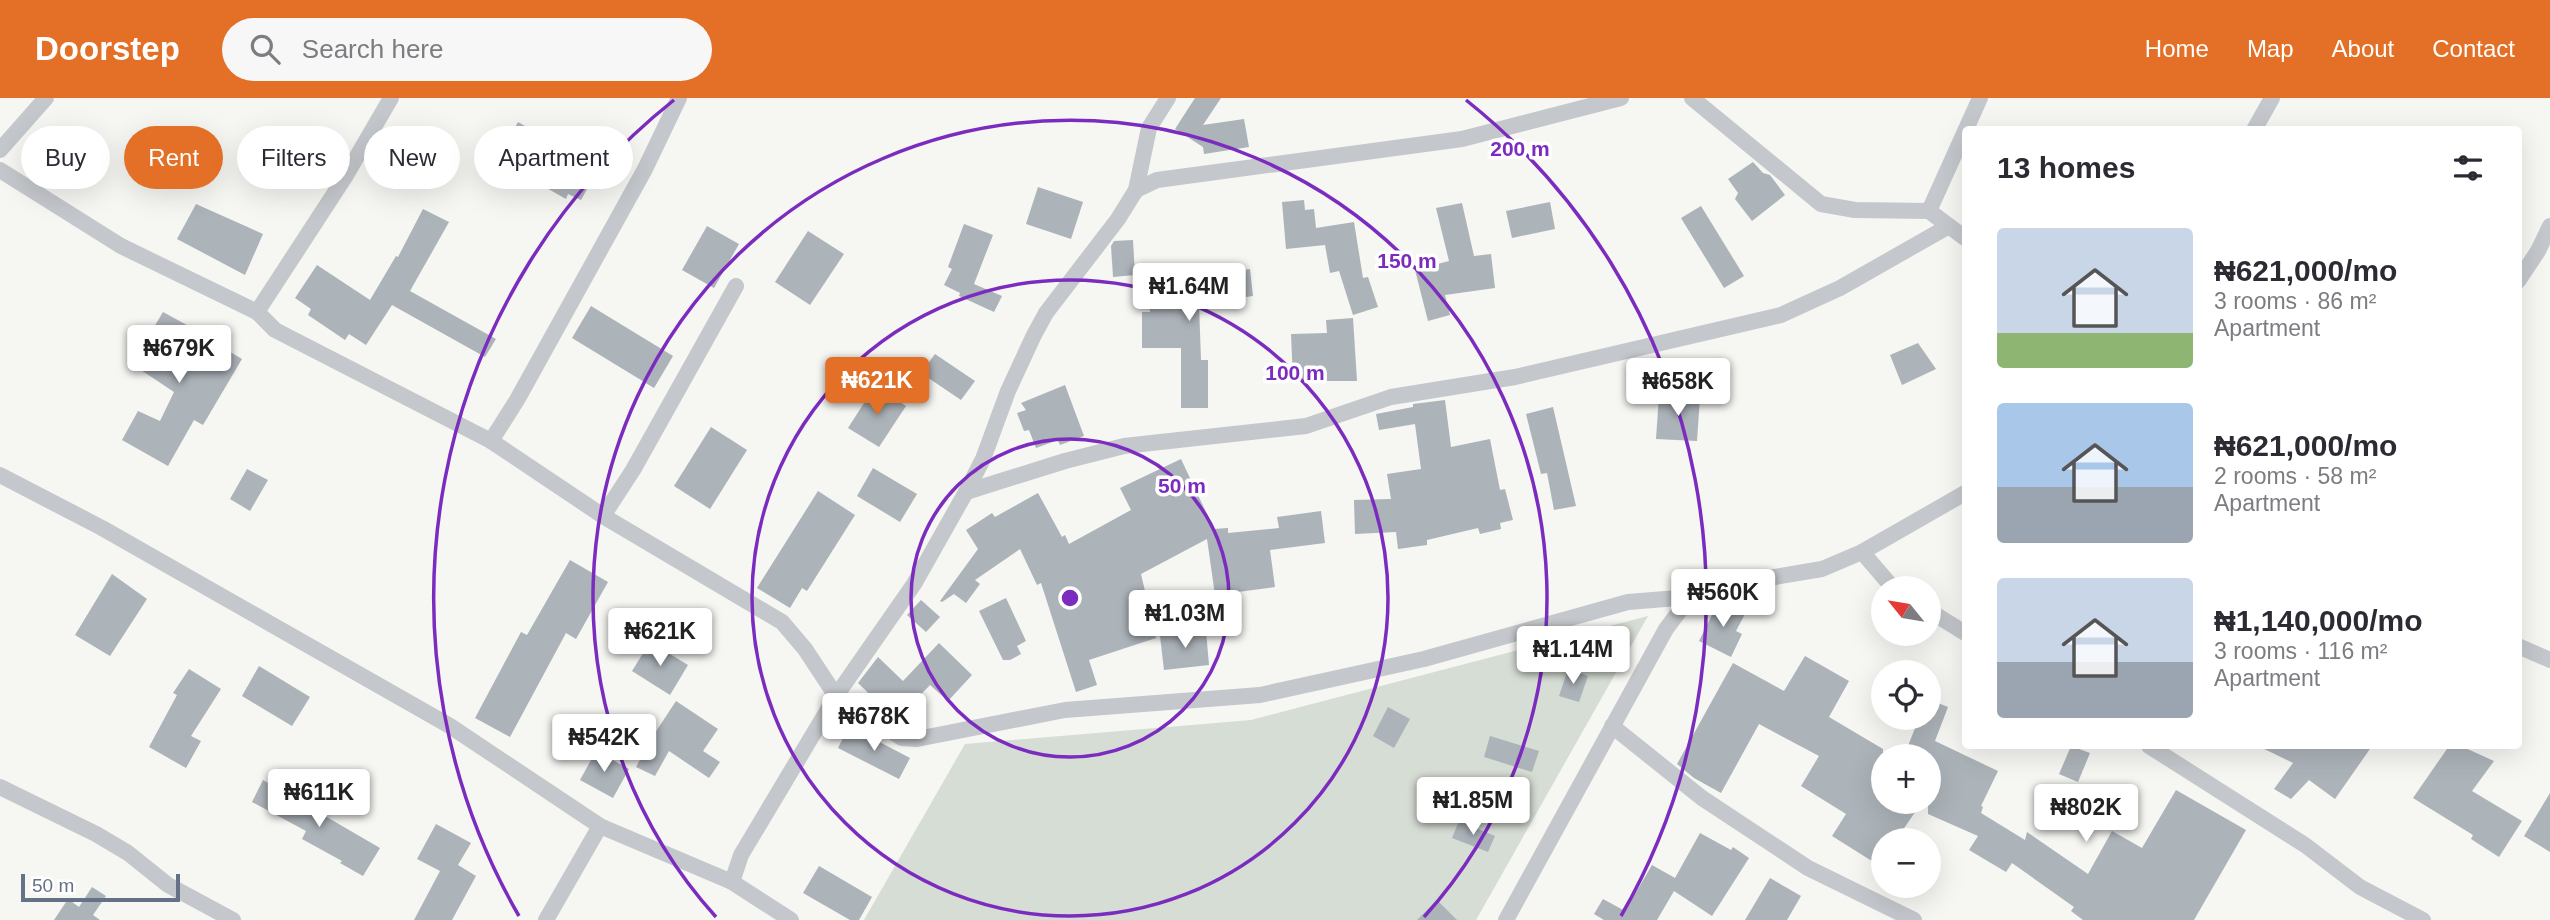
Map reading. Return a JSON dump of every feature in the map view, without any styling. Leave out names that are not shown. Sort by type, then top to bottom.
[{"type":"street","points":[[0,150],[46,98]]},
{"type":"street","points":[[257,312],[345,177],[391,98]]},
{"type":"street","points":[[491,441],[517,400],[645,169],[679,98]]},
{"type":"street","points":[[732,882],[754,829],[836,696],[914,584],[966,492],[983,459],[1008,391],[1046,313],[1118,219],[1136,190],[1149,128],[1168,98]]},
{"type":"street","points":[[1136,190],[1157,180],[1462,139],[1621,98]]},
{"type":"street","points":[[1692,98],[1821,204],[1855,210],[1929,211],[1962,236]]},
{"type":"street","points":[[1967,126],[1980,98]]},
{"type":"street","points":[[2256,126],[2272,98]]},
{"type":"street","points":[[1929,211],[1962,138]]},
{"type":"street","points":[[0,170],[121,246],[257,312],[275,330],[491,441],[603,516],[782,622],[805,649],[836,696],[902,738],[917,739],[1065,710],[1260,695],[1424,659],[1628,602],[1690,597],[1721,586],[1822,569],[1862,552],[1962,495]]},
{"type":"street","points":[[966,492],[1065,461],[1125,446],[1306,426],[1391,397],[1515,377],[1781,315],[1840,288],[1949,226]]},
{"type":"street","points":[[2522,275],[2550,226]]},
{"type":"street","points":[[603,516],[652,436],[736,286]]},
{"type":"street","points":[[0,475],[102,528],[450,726],[600,826],[732,882],[791,920]]},
{"type":"street","points":[[1862,552],[1883,576]]},
{"type":"street","points":[[1506,920],[1666,629],[1690,597]]},
{"type":"street","points":[[1941,618],[1962,631]]},
{"type":"street","points":[[2522,648],[2550,660]]},
{"type":"street","points":[[1612,726],[1702,798],[1808,868],[1914,920]]},
{"type":"street","points":[[2154,749],[2305,845],[2360,887],[2423,920]]},
{"type":"street","points":[[0,787],[96,834],[128,853],[168,885],[233,920]]},
{"type":"street","points":[[546,920],[600,826]]},
{"type":"shaded area","points":[[1648,616],[1476,920],[864,920],[965,744],[1251,720]]},
{"type":"building","points":[[1195,98],[1221,98],[1203,125],[1244,119],[1249,147],[1204,154],[1203,147],[1175,129]]},
{"type":"building","points":[[1753,162],[1763,173],[1770,175],[1785,195],[1752,221],[1735,199],[1738,193],[1728,179]]},
{"type":"building","points":[[1038,187],[1083,202],[1071,239],[1026,224]]},
{"type":"building","points":[[548,189],[587,189],[581,200],[568,194],[566,199]]},
{"type":"building","points":[[1304,200],[1305,210],[1314,209],[1316,228],[1354,222],[1363,278],[1368,277],[1378,307],[1353,315],[1339,271],[1330,273],[1325,245],[1286,249],[1282,202]]},
{"type":"building","points":[[1550,202],[1555,229],[1512,238],[1506,211]]},
{"type":"building","points":[[1462,203],[1474,256],[1491,254],[1495,288],[1445,295],[1450,315],[1428,321],[1415,270],[1449,261],[1436,208]]},
{"type":"building","points":[[196,204],[263,234],[245,275],[177,239]]},
{"type":"building","points":[[1701,206],[1744,276],[1724,288],[1681,218]]},
{"type":"building","points":[[423,209],[449,222],[410,291],[496,339],[485,357],[392,305],[366,345],[349,334],[345,340],[308,315],[311,309],[295,298],[317,265],[370,300],[396,256],[398,257]]},
{"type":"building","points":[[964,224],[993,235],[974,284],[1002,296],[994,312],[959,296],[960,293],[944,285],[952,269],[948,267]]},
{"type":"building","points":[[707,226],[739,244],[714,288],[682,270]]},
{"type":"building","points":[[808,231],[844,254],[810,305],[775,282]]},
{"type":"building","points":[[1133,240],[1135,275],[1113,277],[1111,246],[1114,241]]},
{"type":"building","points":[[1250,269],[1253,296],[1199,304],[1201,360],[1208,360],[1208,408],[1181,408],[1181,348],[1142,348],[1142,312],[1150,312],[1146,282]]},
{"type":"building","points":[[591,306],[673,356],[654,388],[572,338]]},
{"type":"building","points":[[163,312],[242,359],[203,425],[194,420],[168,466],[122,440],[138,411],[160,421],[174,392],[132,364]]},
{"type":"building","points":[[1353,318],[1357,381],[1293,381],[1291,334],[1327,333],[1326,320]]},
{"type":"building","points":[[1918,343],[1936,369],[1902,385],[1890,355]]},
{"type":"building","points":[[935,354],[975,381],[961,400],[921,373]]},
{"type":"building","points":[[1065,385],[1084,436],[1060,445],[1058,440],[1036,448],[1029,430],[1024,431],[1017,413],[1026,410],[1021,403]]},
{"type":"building","points":[[875,386],[906,406],[879,447],[848,428]]},
{"type":"building","points":[[1659,395],[1700,397],[1697,441],[1656,439]]},
{"type":"building","points":[[1445,400],[1451,447],[1490,439],[1500,490],[1505,489],[1513,520],[1500,523],[1501,529],[1480,534],[1478,528],[1427,540],[1427,545],[1398,549],[1396,532],[1355,534],[1354,500],[1391,499],[1387,474],[1421,469],[1415,424],[1379,430],[1376,414],[1413,407],[1413,404]]},
{"type":"building","points":[[1553,407],[1576,506],[1554,510],[1547,473],[1541,474],[1526,414]]},
{"type":"building","points":[[711,427],[747,450],[710,509],[674,486]]},
{"type":"building","points":[[1181,459],[1214,529],[1228,528],[1228,533],[1279,528],[1277,517],[1321,511],[1325,543],[1270,550],[1275,587],[1215,595],[1207,539],[1141,574],[1156,638],[1089,660],[1097,685],[1076,692],[1041,583],[1037,585],[1020,549],[975,580],[980,584],[966,603],[954,594],[940,601],[978,549],[966,530],[992,513],[995,517],[1038,493],[1062,537],[1065,535],[1069,544],[1131,510],[1120,488]]},
{"type":"building","points":[[873,468],[917,494],[900,522],[857,496]]},
{"type":"building","points":[[247,469],[268,480],[250,511],[230,499]]},
{"type":"building","points":[[818,491],[855,515],[807,591],[802,588],[790,608],[757,588]]},
{"type":"building","points":[[570,560],[608,582],[576,639],[566,633],[510,737],[475,718],[521,632],[527,635]]},
{"type":"building","points":[[112,574],[147,599],[110,656],[75,635]]},
{"type":"building","points":[[1006,598],[1026,641],[1017,646],[1021,654],[1010,660],[1003,660],[979,611]]},
{"type":"building","points":[[921,600],[940,617],[926,632],[907,615]]},
{"type":"building","points":[[1719,601],[1745,614],[1736,631],[1742,634],[1731,657],[1699,641]]},
{"type":"building","points":[[1206,631],[1209,665],[1164,670],[1160,636]]},
{"type":"building","points":[[650,642],[688,665],[670,695],[632,671]]},
{"type":"building","points":[[939,643],[972,675],[948,701],[930,685],[896,720],[858,683],[878,657],[903,681]]},
{"type":"building","points":[[1805,656],[1849,681],[1829,717],[1875,744],[1871,744],[1871,814],[1914,814],[1904,828],[1871,828],[1871,860],[1832,836],[1846,814],[1801,786],[1819,756],[1759,724],[1721,793],[1694,778],[1677,764],[1733,663],[1784,691]]},
{"type":"building","points":[[259,666],[310,697],[292,726],[242,696]]},
{"type":"building","points":[[189,669],[221,689],[191,736],[201,741],[186,768],[149,747],[177,695],[173,693]]},
{"type":"building","points":[[1568,669],[1588,676],[1579,702],[1559,696]]},
{"type":"building","points":[[676,701],[718,729],[703,751],[720,762],[709,778],[669,751],[655,776],[636,767]]},
{"type":"building","points":[[1941,704],[1948,707],[1941,725]]},
{"type":"building","points":[[1388,707],[1410,719],[1394,748],[1373,736]]},
{"type":"building","points":[[849,726],[910,758],[899,779],[838,748]]},
{"type":"building","points":[[1914,730],[1939,730],[1935,741],[1998,771],[1981,806],[1981,813],[2025,840],[2027,832],[2088,874],[2112,831],[2142,848],[2176,790],[2246,830],[2194,920],[2083,920],[2071,911],[2074,907],[2012,863],[2006,872],[1969,850],[1978,836],[1928,814],[1941,814],[1941,744],[1909,744]]},
{"type":"building","points":[[1490,736],[1539,751],[1532,772],[1484,757]]},
{"type":"building","points":[[2070,749],[2090,753],[2078,782],[2059,774]]},
{"type":"building","points":[[2264,749],[2370,749],[2335,799],[2309,780],[2291,799],[2274,789],[2293,763]]},
{"type":"building","points":[[2447,749],[2468,749],[2494,761],[2472,791],[2522,821],[2499,857],[2471,839],[2473,835],[2413,798]]},
{"type":"building","points":[[596,751],[629,769],[613,798],[580,780]]},
{"type":"building","points":[[263,780],[380,848],[363,876],[302,839],[306,831],[252,802]]},
{"type":"building","points":[[1485,781],[1515,804],[1505,818],[1474,795]]},
{"type":"building","points":[[2550,793],[2550,852],[2524,836]]},
{"type":"building","points":[[1459,821],[1495,836],[1488,852],[1452,838]]},
{"type":"building","points":[[436,824],[471,843],[458,865],[476,876],[452,920],[414,920],[440,871],[417,859]]},
{"type":"building","points":[[1700,833],[1731,850],[1733,847],[1749,858],[1712,916],[1674,891],[1657,920],[1604,920],[1594,914],[1603,899],[1625,911],[1652,865],[1675,878]]},
{"type":"building","points":[[819,866],[872,897],[859,920],[850,920],[803,893]]},
{"type":"building","points":[[1770,878],[1801,896],[1787,920],[1745,920]]},
{"type":"building","points":[[92,887],[106,896],[93,915],[100,920],[54,920],[68,899],[79,907]]},
{"type":"building","points":[[1437,900],[1457,920],[1417,920]]}]
